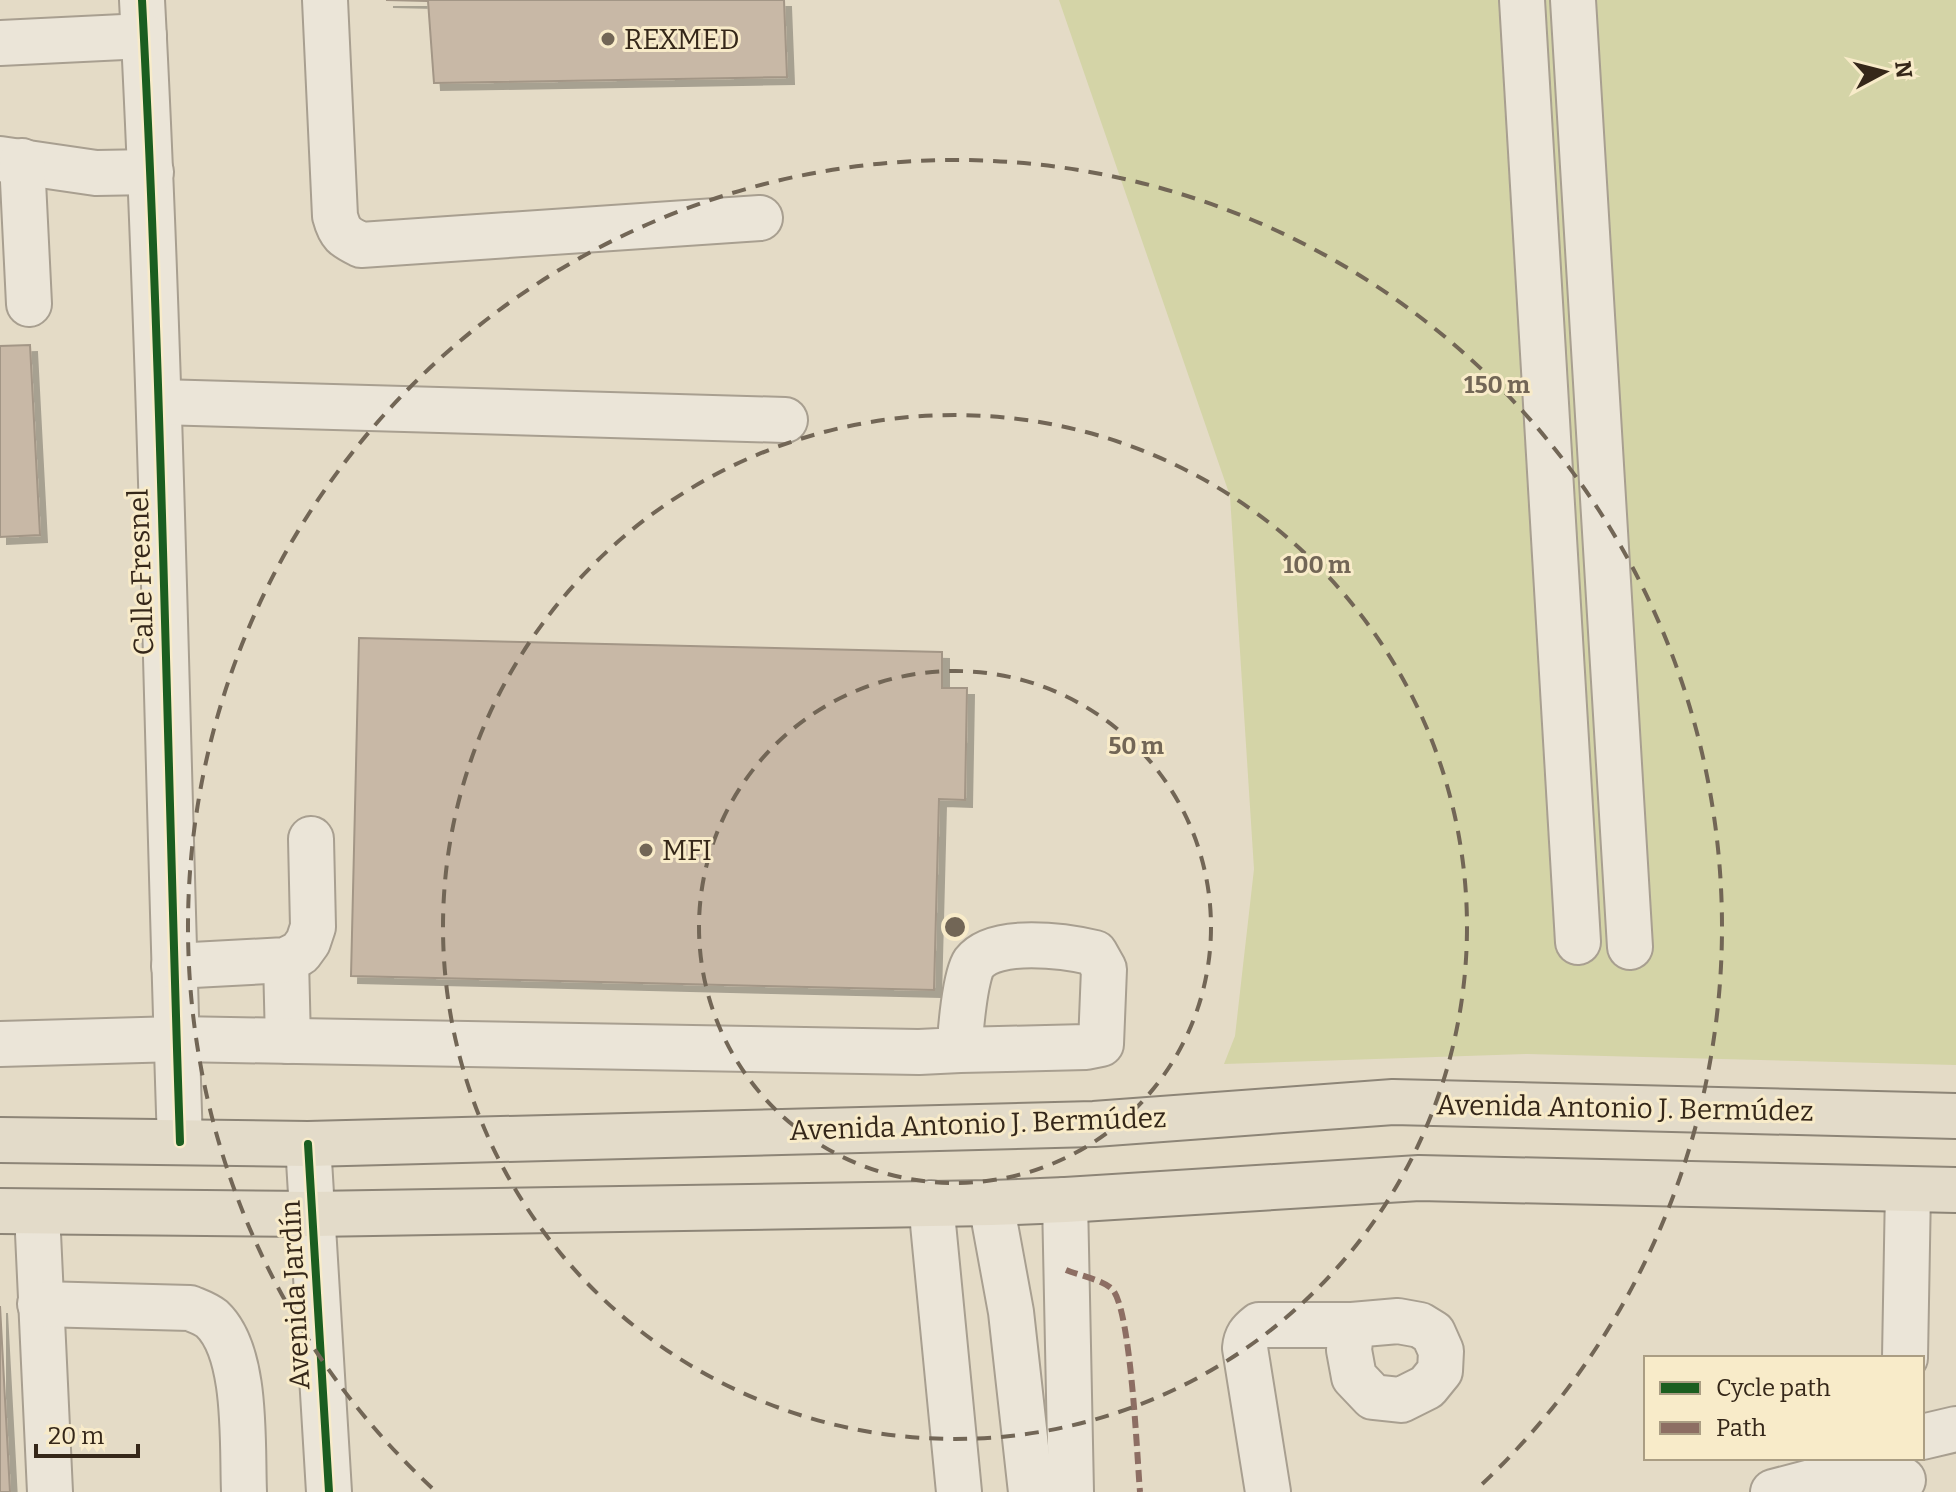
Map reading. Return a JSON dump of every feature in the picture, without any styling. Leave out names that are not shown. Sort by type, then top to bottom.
[{"type":"main road","name":"Avenida Antonio J. Bermúdez","points":[[0,1140],[308,1144],[1094,1124],[1393,1102],[1956,1116]]},
{"type":"main road","points":[[18,1212],[312,1214],[991,1203],[1419,1178],[1956,1190]]},
{"type":"street","points":[[325,0],[335,216],[343,235],[361,245],[760,218]]},
{"type":"street","points":[[1522,0],[1578,942]]},
{"type":"street","points":[[1573,0],[1630,947]]},
{"type":"street","points":[[0,43],[143,18]]},
{"type":"street","name":"Calle Fresnel","points":[[143,18],[159,402],[180,1142]]},
{"type":"street","points":[[29,304],[11,160],[96,173],[151,172]]},
{"type":"street","points":[[159,402],[785,420]]},
{"type":"street","points":[[1548,442],[1599,435]]},
{"type":"street","points":[[174,966],[286,960],[300,953],[313,927],[311,839]]},
{"type":"street","points":[[286,960],[288,1041]]},
{"type":"street","points":[[0,1044],[177,1039],[904,1052],[960,1050]]},
{"type":"street","name":"Avenida Jardín","points":[[308,1144],[329,1492]]},
{"type":"street","points":[[1905,1356],[1908,1189]]},
{"type":"street","points":[[1065,1200],[1071,1492]]},
{"type":"street","points":[[931,1203],[959,1492]]},
{"type":"street","points":[[991,1203],[1011,1312],[1031,1492]]},
{"type":"street","points":[[18,1212],[40,1304],[50,1492]]},
{"type":"street","points":[[40,1304],[190,1308],[210,1317],[224,1335],[234,1356],[240,1390],[244,1492]]},
{"type":"street","points":[[1268,1492],[1246,1339],[1259,1325],[1352,1325]]},
{"type":"street","points":[[1924,1437],[1956,1429]]},
{"type":"street","points":[[1773,1492],[1815,1481],[1903,1477]]},
{"type":"green space","points":[[1059,0],[1956,0],[1956,1065],[1527,1054],[1224,1064],[1235,1036],[1254,869],[1230,496]]},
{"type":"building","name":"REXMED","points":[[386,0],[784,0],[787,77],[434,83],[428,1]]},
{"type":"building","points":[[30,345],[40,535],[0,537],[0,346]]},
{"type":"building","name":"MFI","points":[[359,638],[942,652],[942,688],[967,688],[965,800],[939,799],[934,990],[351,976]]},
{"type":"building","points":[[0,1306],[10,1492],[0,1492]]},
{"type":"marked path","points":[[1066,1270],[1108,1286],[1119,1302],[1128,1352],[1140,1492]]},
{"type":"cycle path","points":[[142,0],[159,428],[180,1142]]},
{"type":"cycle path","points":[[308,1144],[329,1492]]},
{"type":"place","name":"REXMED","points":[[608,39]]},
{"type":"place","name":"MFI","points":[[646,850]]}]
